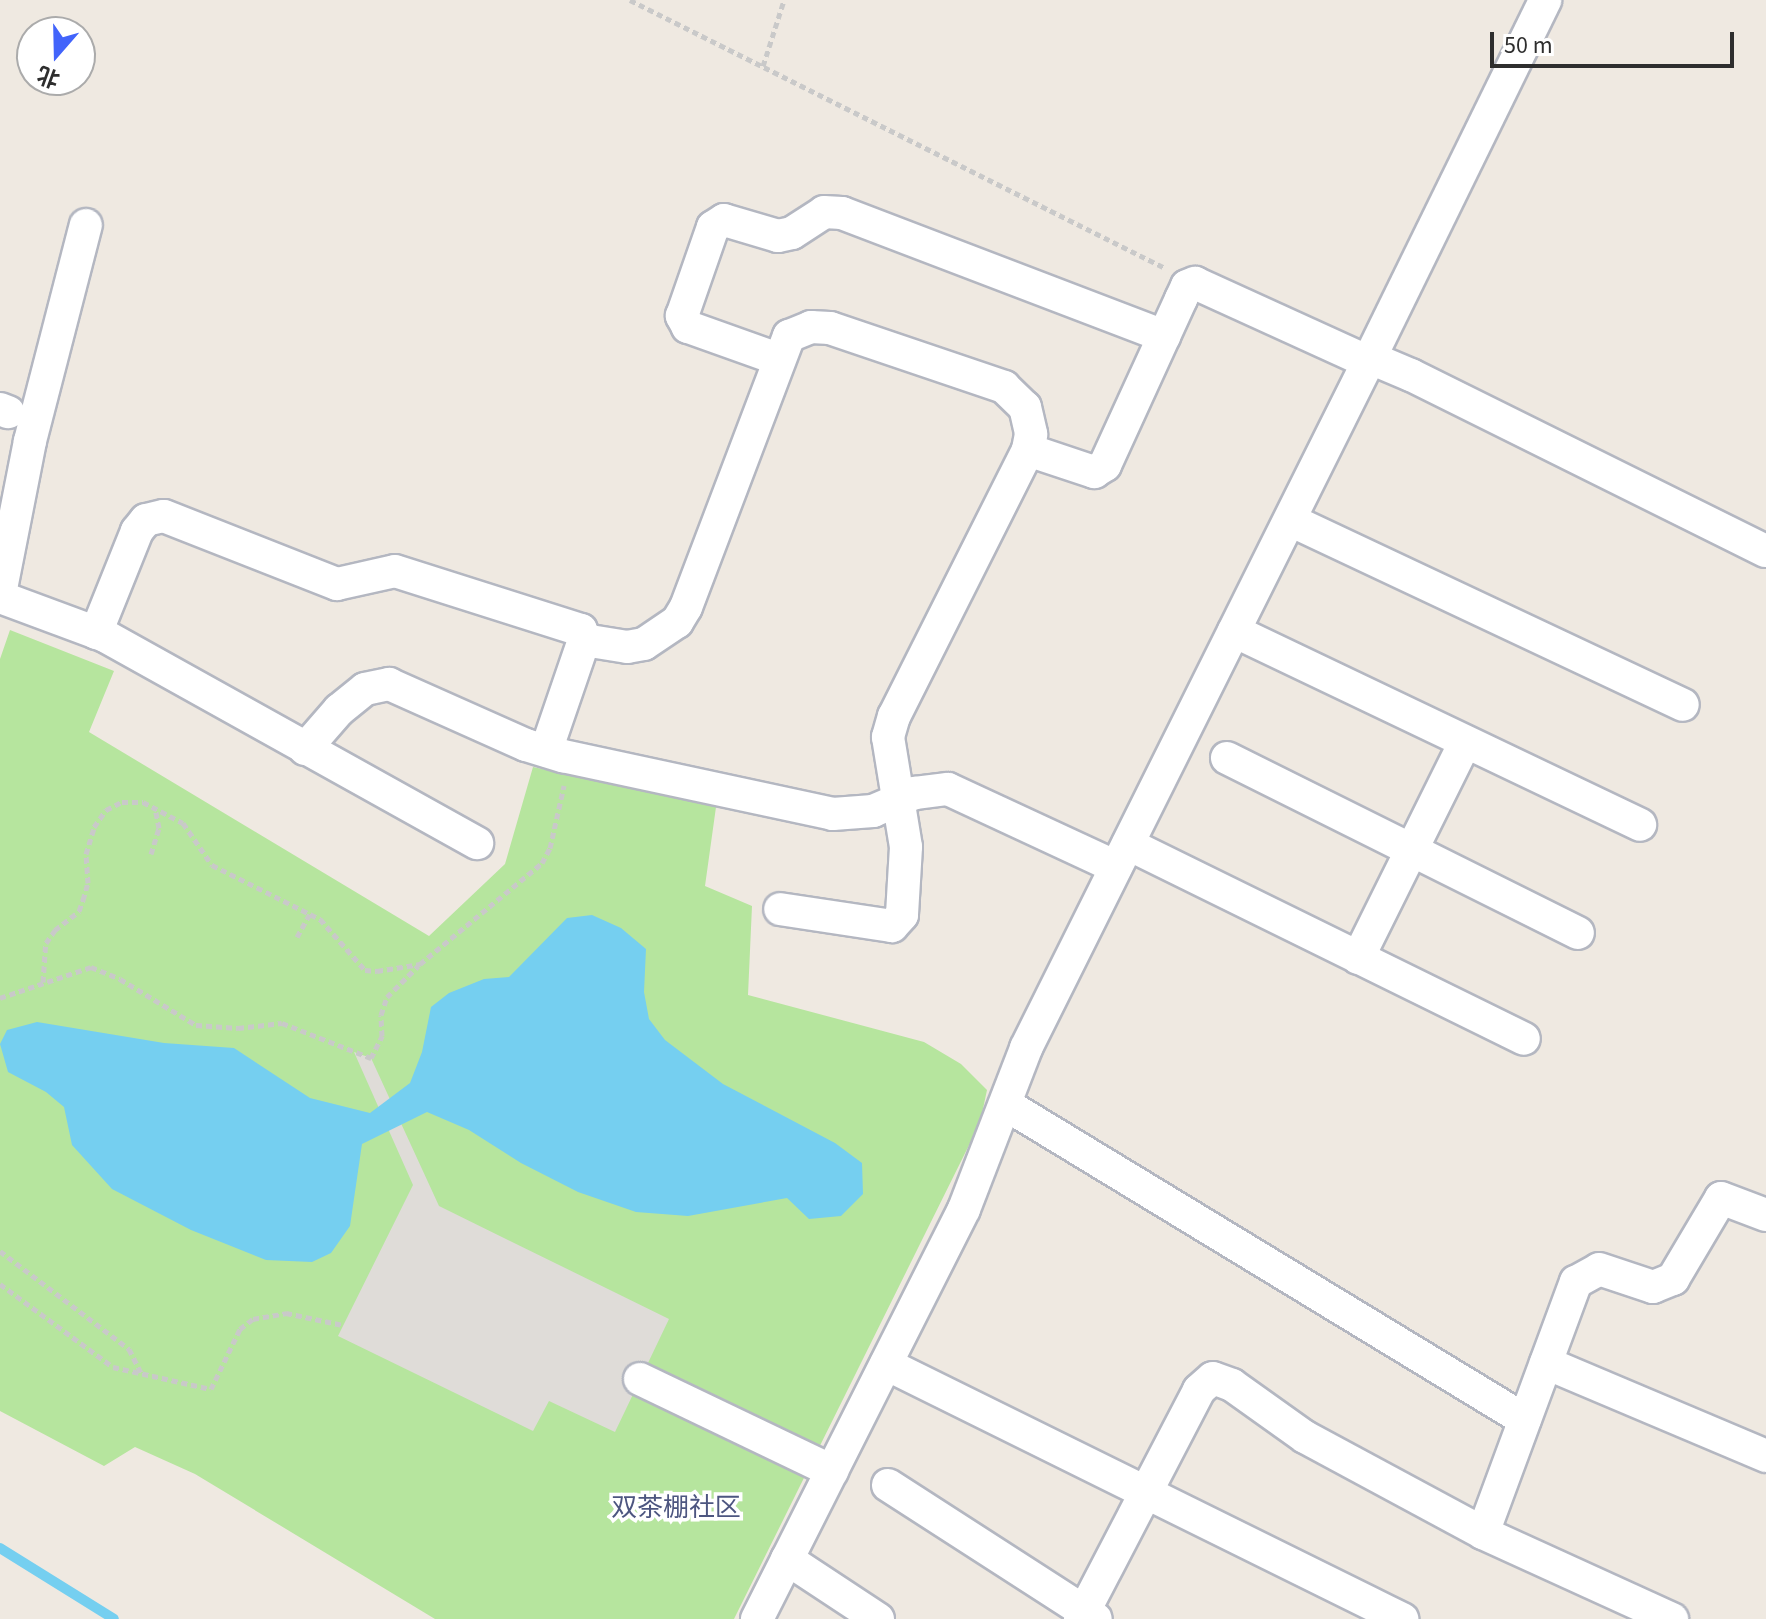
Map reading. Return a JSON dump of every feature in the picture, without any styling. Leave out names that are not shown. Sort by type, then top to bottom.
[{"type":"street","points":[[757,1619],[964,1209],[1026,1048],[1545,0]]},
{"type":"street","points":[[778,359],[688,327],[682,316],[713,227],[724,220],[778,236],[792,233],[824,212],[842,213],[1164,336]]},
{"type":"street","points":[[86,225],[30,441],[4,559],[0,596],[96,633],[477,843]]},
{"type":"street","points":[[1028,450],[1094,472],[1105,465],[1187,286],[1195,283],[1368,362],[1380,362],[1411,375],[1766,551]]},
{"type":"street","points":[[584,640],[627,647],[644,644],[677,622],[686,607],[789,336],[811,327],[830,328],[1004,387],[1025,407],[1031,434],[1028,450],[894,716],[888,737],[906,847],[902,915],[892,926],[780,909]]},
{"type":"street","points":[[96,633],[137,531],[146,520],[164,516],[337,584],[395,571],[581,630],[584,640],[560,755]]},
{"type":"street","points":[[1290,520],[1683,705]]},
{"type":"street","points":[[1234,631],[1640,825]]},
{"type":"street","points":[[305,749],[339,710],[365,689],[389,684],[560,755],[833,814],[873,811],[915,793],[948,789],[1122,856],[1358,958],[1524,1039]]},
{"type":"street","points":[[1358,958],[1465,742]]},
{"type":"street","points":[[1227,758],[1578,933]]},
{"type":"street","points":[[1005,1104],[1525,1420]]},
{"type":"street","points":[[1483,1533],[1576,1282],[1599,1269],[1653,1287],[1673,1279],[1721,1198],[1766,1215]]},
{"type":"street","points":[[1546,1363],[1766,1456]]},
{"type":"street","points":[[886,1364],[1402,1619]]},
{"type":"street","points":[[888,1485],[1086,1617],[1199,1390],[1213,1378],[1232,1385],[1305,1437],[1483,1533],[1672,1619]]},
{"type":"street","points":[[640,1379],[832,1471]]},
{"type":"street","points":[[787,1559],[878,1619]]},
{"type":"path","points":[[630,0],[1195,283]]},
{"type":"path","points":[[763,66],[784,0]]},
{"type":"path","points":[[0,998],[91,967],[120,979],[196,1025],[238,1028],[282,1023],[371,1058],[382,1036],[381,1015],[387,997],[420,964],[542,863],[550,848],[557,808],[560,755]]},
{"type":"path","points":[[43,982],[46,943],[55,930],[79,911],[83,900],[88,883],[86,854],[94,827],[106,810],[122,802],[154,807],[183,823],[212,865],[310,914],[339,938],[365,970],[420,964]]},
{"type":"path","points":[[151,854],[159,828],[154,807]]},
{"type":"path","points":[[297,937],[310,914]]},
{"type":"path","points":[[0,1251],[129,1349],[141,1374]]},
{"type":"path","points":[[0,1284],[113,1367],[211,1389],[240,1329],[253,1319],[286,1313],[343,1325]]},
{"type":"green space","points":[[10,630],[114,671],[89,732],[429,936],[505,864],[533,767],[716,807],[705,886],[752,906],[748,995],[924,1042],[961,1064],[987,1090],[980,1123],[734,1619],[435,1619],[195,1474],[135,1447],[104,1466],[0,1411],[0,659]]},
{"type":"shaded area","points":[[354,1052],[371,1058],[439,1206],[669,1319],[615,1432],[549,1401],[533,1431],[338,1336],[413,1185]]},
{"type":"water","points":[[592,915],[621,928],[646,949],[644,992],[649,1019],[665,1040],[723,1084],[835,1143],[862,1163],[863,1194],[841,1216],[809,1219],[787,1198],[688,1216],[636,1212],[578,1192],[521,1163],[469,1130],[427,1112],[362,1144],[350,1226],[331,1253],[312,1262],[266,1260],[191,1230],[112,1189],[72,1145],[64,1107],[46,1092],[8,1072],[0,1044],[7,1030],[37,1022],[164,1043],[234,1048],[310,1098],[370,1113],[410,1083],[422,1052],[431,1007],[449,993],[484,979],[509,977],[567,918]]},
{"type":"waterway","points":[[0,1548],[114,1619]]},
{"type":"district","name":"双茶棚社区","points":[[676,1508]]}]
